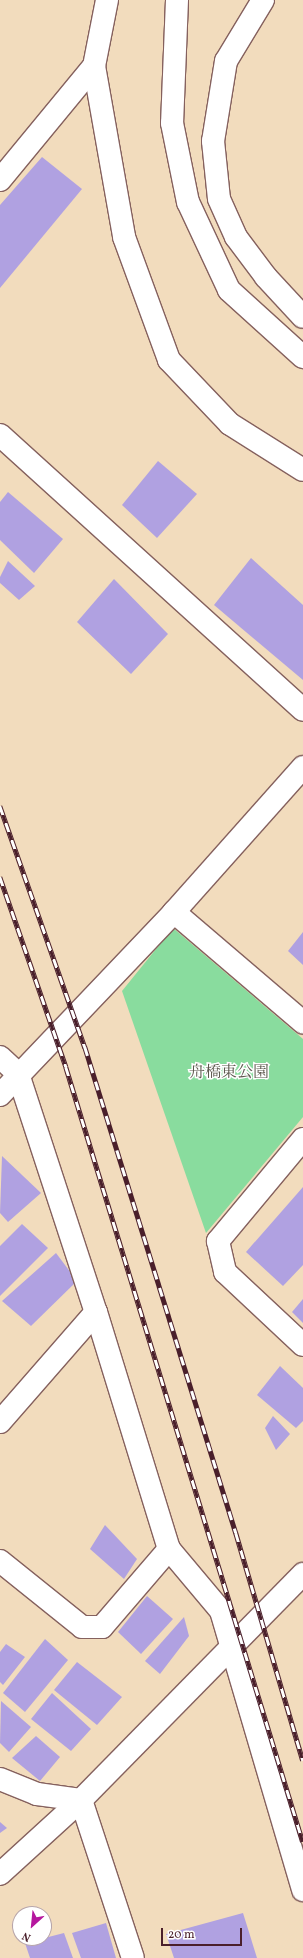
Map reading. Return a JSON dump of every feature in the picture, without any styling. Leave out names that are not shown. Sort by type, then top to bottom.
[{"type":"main road","points":[[107,0],[94,66],[124,237],[170,360],[230,424],[303,470]]},
{"type":"main road","points":[[177,0],[172,123],[188,202],[229,290],[303,357]]},
{"type":"main road","points":[[263,0],[226,61],[214,141],[220,199],[236,237],[266,277],[303,317]]},
{"type":"main road","points":[[0,180],[94,66]]},
{"type":"main road","points":[[0,435],[303,710]]},
{"type":"main road","points":[[0,1095],[18,1074],[174,912],[303,766]]},
{"type":"main road","points":[[174,912],[303,1022]]},
{"type":"main road","points":[[0,1057],[18,1074],[96,1312],[169,1549],[221,1611],[303,1890]]},
{"type":"main road","points":[[303,1139],[218,1241],[225,1272],[303,1345]]},
{"type":"main road","points":[[0,1422],[96,1312]]},
{"type":"main road","points":[[0,1561],[82,1627],[102,1627],[169,1549]]},
{"type":"main road","points":[[0,1874],[81,1800],[232,1646],[302,1582]]},
{"type":"main road","points":[[0,1779],[37,1794],[81,1800]]},
{"type":"main road","points":[[81,1800],[133,1958]]},
{"type":"green space","name":"舟橋東公園","points":[[173,928],[303,1039],[303,1117],[206,1233],[122,991]]},
{"type":"building","points":[[42,157],[82,189],[0,288],[0,205]]},
{"type":"building","points":[[158,461],[197,494],[157,538],[122,505]]},
{"type":"building","points":[[8,492],[63,539],[34,573],[0,540],[0,502]]},
{"type":"building","points":[[251,558],[303,605],[303,680],[214,605]]},
{"type":"building","points":[[8,561],[35,586],[19,600],[0,583],[0,577]]},
{"type":"building","points":[[114,579],[168,634],[131,674],[77,622]]},
{"type":"building","points":[[303,932],[303,965],[288,951]]},
{"type":"building","points":[[2,1156],[41,1193],[8,1222],[0,1213]]},
{"type":"building","points":[[303,1187],[303,1265],[283,1286],[246,1252]]},
{"type":"building","points":[[22,1224],[48,1248],[0,1296],[0,1246]]},
{"type":"building","points":[[56,1253],[77,1281],[31,1326],[2,1301]]},
{"type":"building","points":[[303,1299],[303,1323],[292,1312]]},
{"type":"building","points":[[280,1366],[303,1388],[303,1421],[296,1428],[257,1395]]},
{"type":"building","points":[[273,1416],[290,1434],[276,1450],[265,1428]]},
{"type":"building","points":[[105,1525],[137,1559],[124,1579],[90,1549]]},
{"type":"building","points":[[147,1596],[173,1619],[141,1654],[118,1632]]},
{"type":"building","points":[[184,1617],[189,1636],[160,1674],[145,1661]]},
{"type":"building","points":[[45,1639],[68,1660],[25,1712],[3,1693]]},
{"type":"building","points":[[6,1644],[25,1657],[3,1685],[0,1682],[0,1652]]},
{"type":"building","points":[[77,1662],[122,1697],[97,1725],[54,1690]]},
{"type":"building","points":[[52,1693],[91,1729],[71,1751],[31,1719]]},
{"type":"building","points":[[1,1701],[31,1727],[9,1752],[0,1743]]},
{"type":"building","points":[[36,1736],[60,1757],[40,1781],[12,1758]]},
{"type":"building","points":[[0,1822],[7,1828],[0,1833]]},
{"type":"building","points":[[243,1913],[257,1958],[174,1958],[166,1934]]},
{"type":"building","points":[[106,1923],[116,1958],[81,1958],[72,1933]]},
{"type":"building","points":[[64,1933],[73,1958],[30,1958],[26,1946],[52,1946],[52,1936]]},
{"type":"railway","points":[[0,806],[85,1047],[236,1533],[303,1760]]},
{"type":"railway","points":[[0,877],[66,1067],[303,1842]]}]
